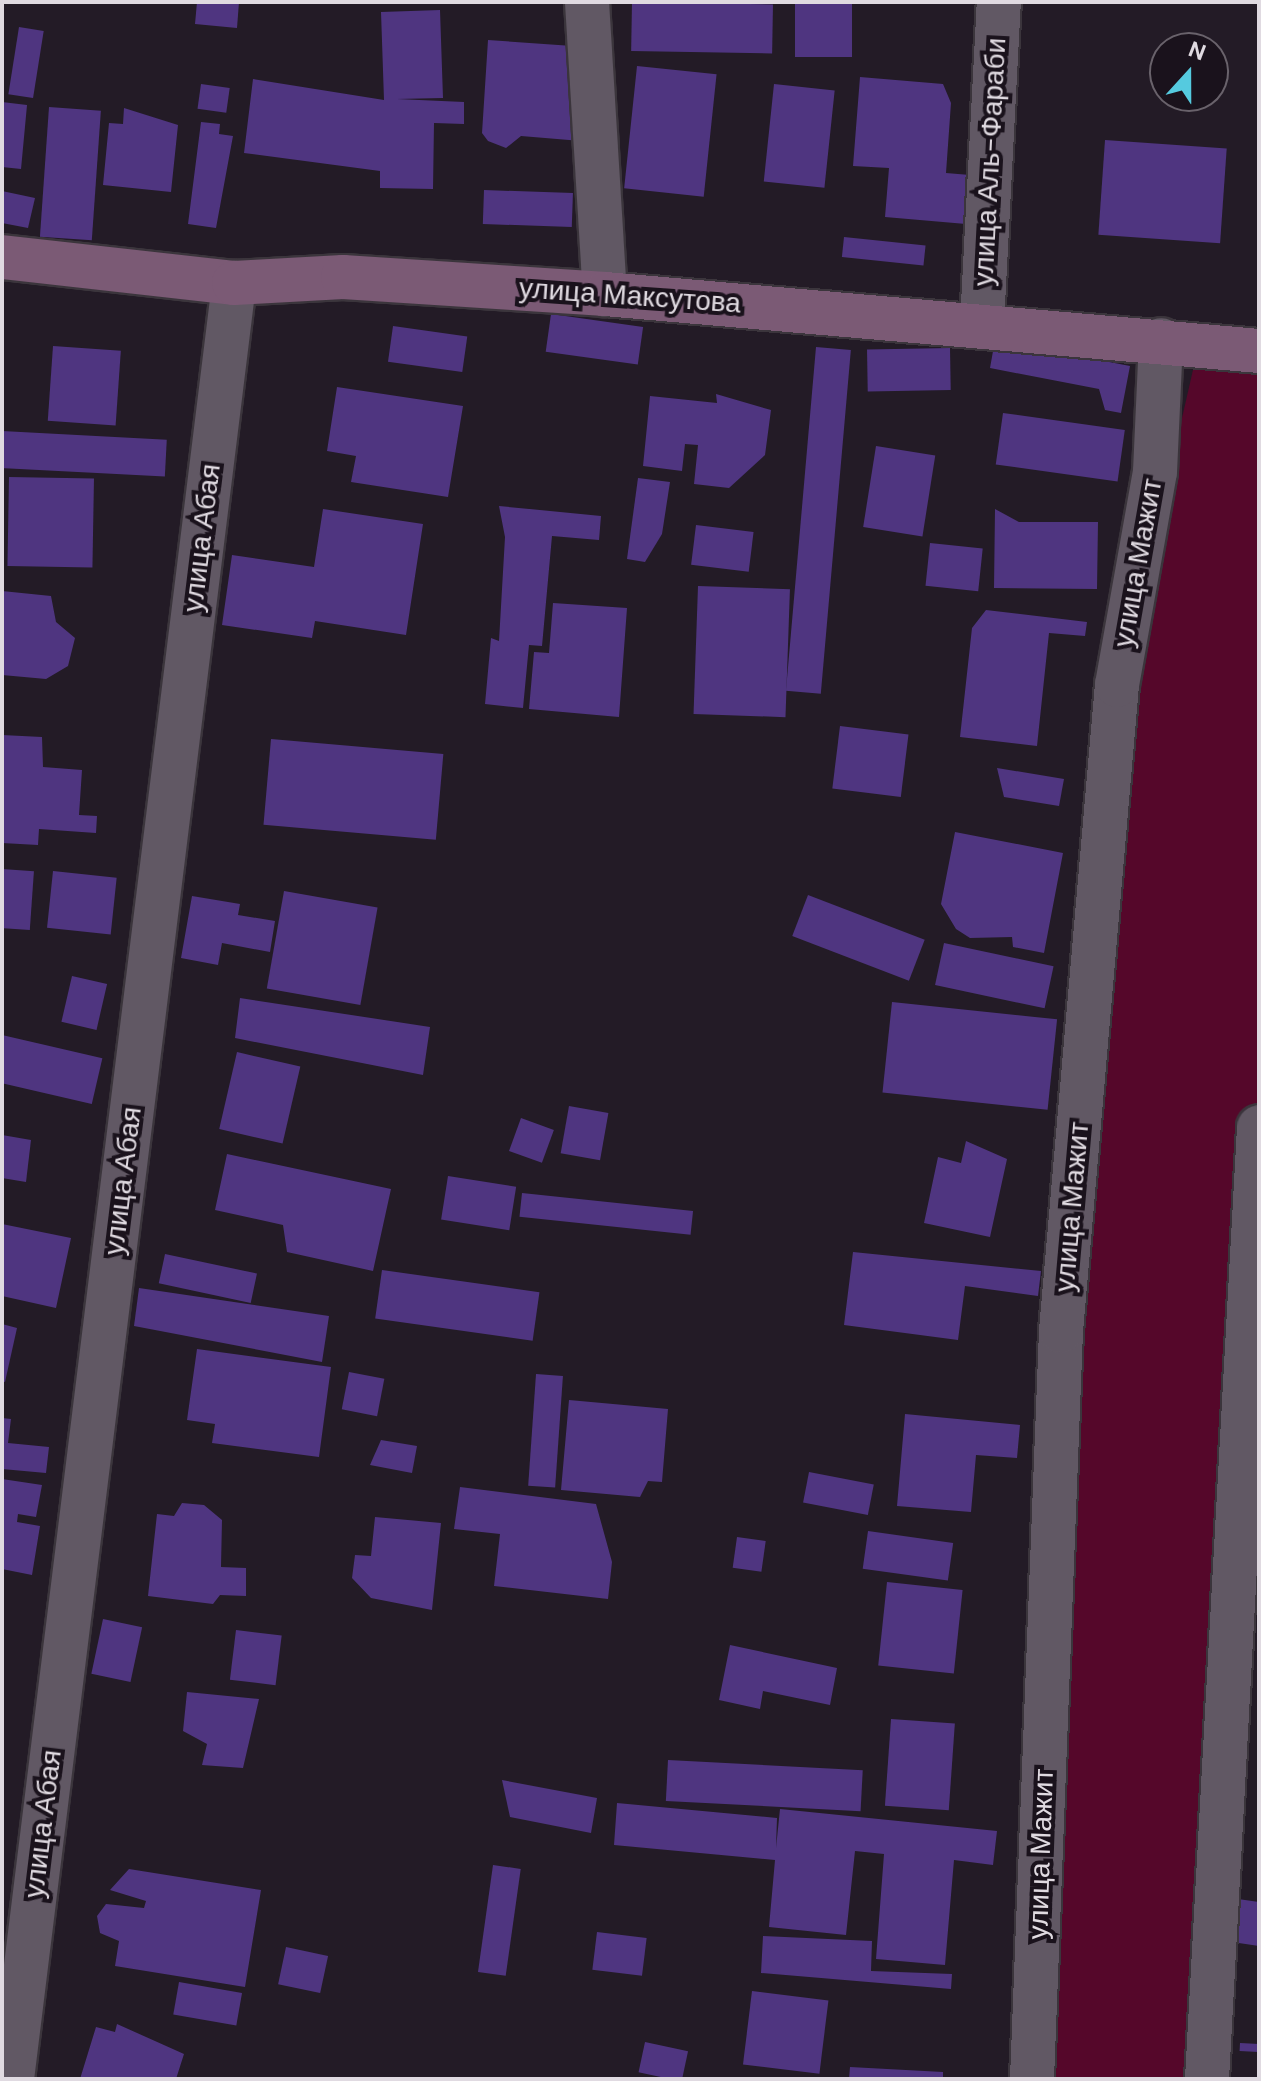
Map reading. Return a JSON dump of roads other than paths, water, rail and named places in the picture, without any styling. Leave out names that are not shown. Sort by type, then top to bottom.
[{"type":"street","points":[[587,2],[605,294]]},
{"type":"street","name":"улица Аль-Фараби","points":[[982,323],[999,2]]},
{"type":"street","name":"улица Максутова","points":[[2,257],[234,283],[343,277],[605,294],[982,323],[1259,351]]},
{"type":"street","name":"улица Абая","points":[[12,2079],[234,283]]},
{"type":"street","name":"улица Мажит","points":[[1032,2079],[1061,1331],[1117,685],[1155,472],[1161,340]]},
{"type":"street","points":[[1207,2079],[1247,1558],[1259,1127]]}]
